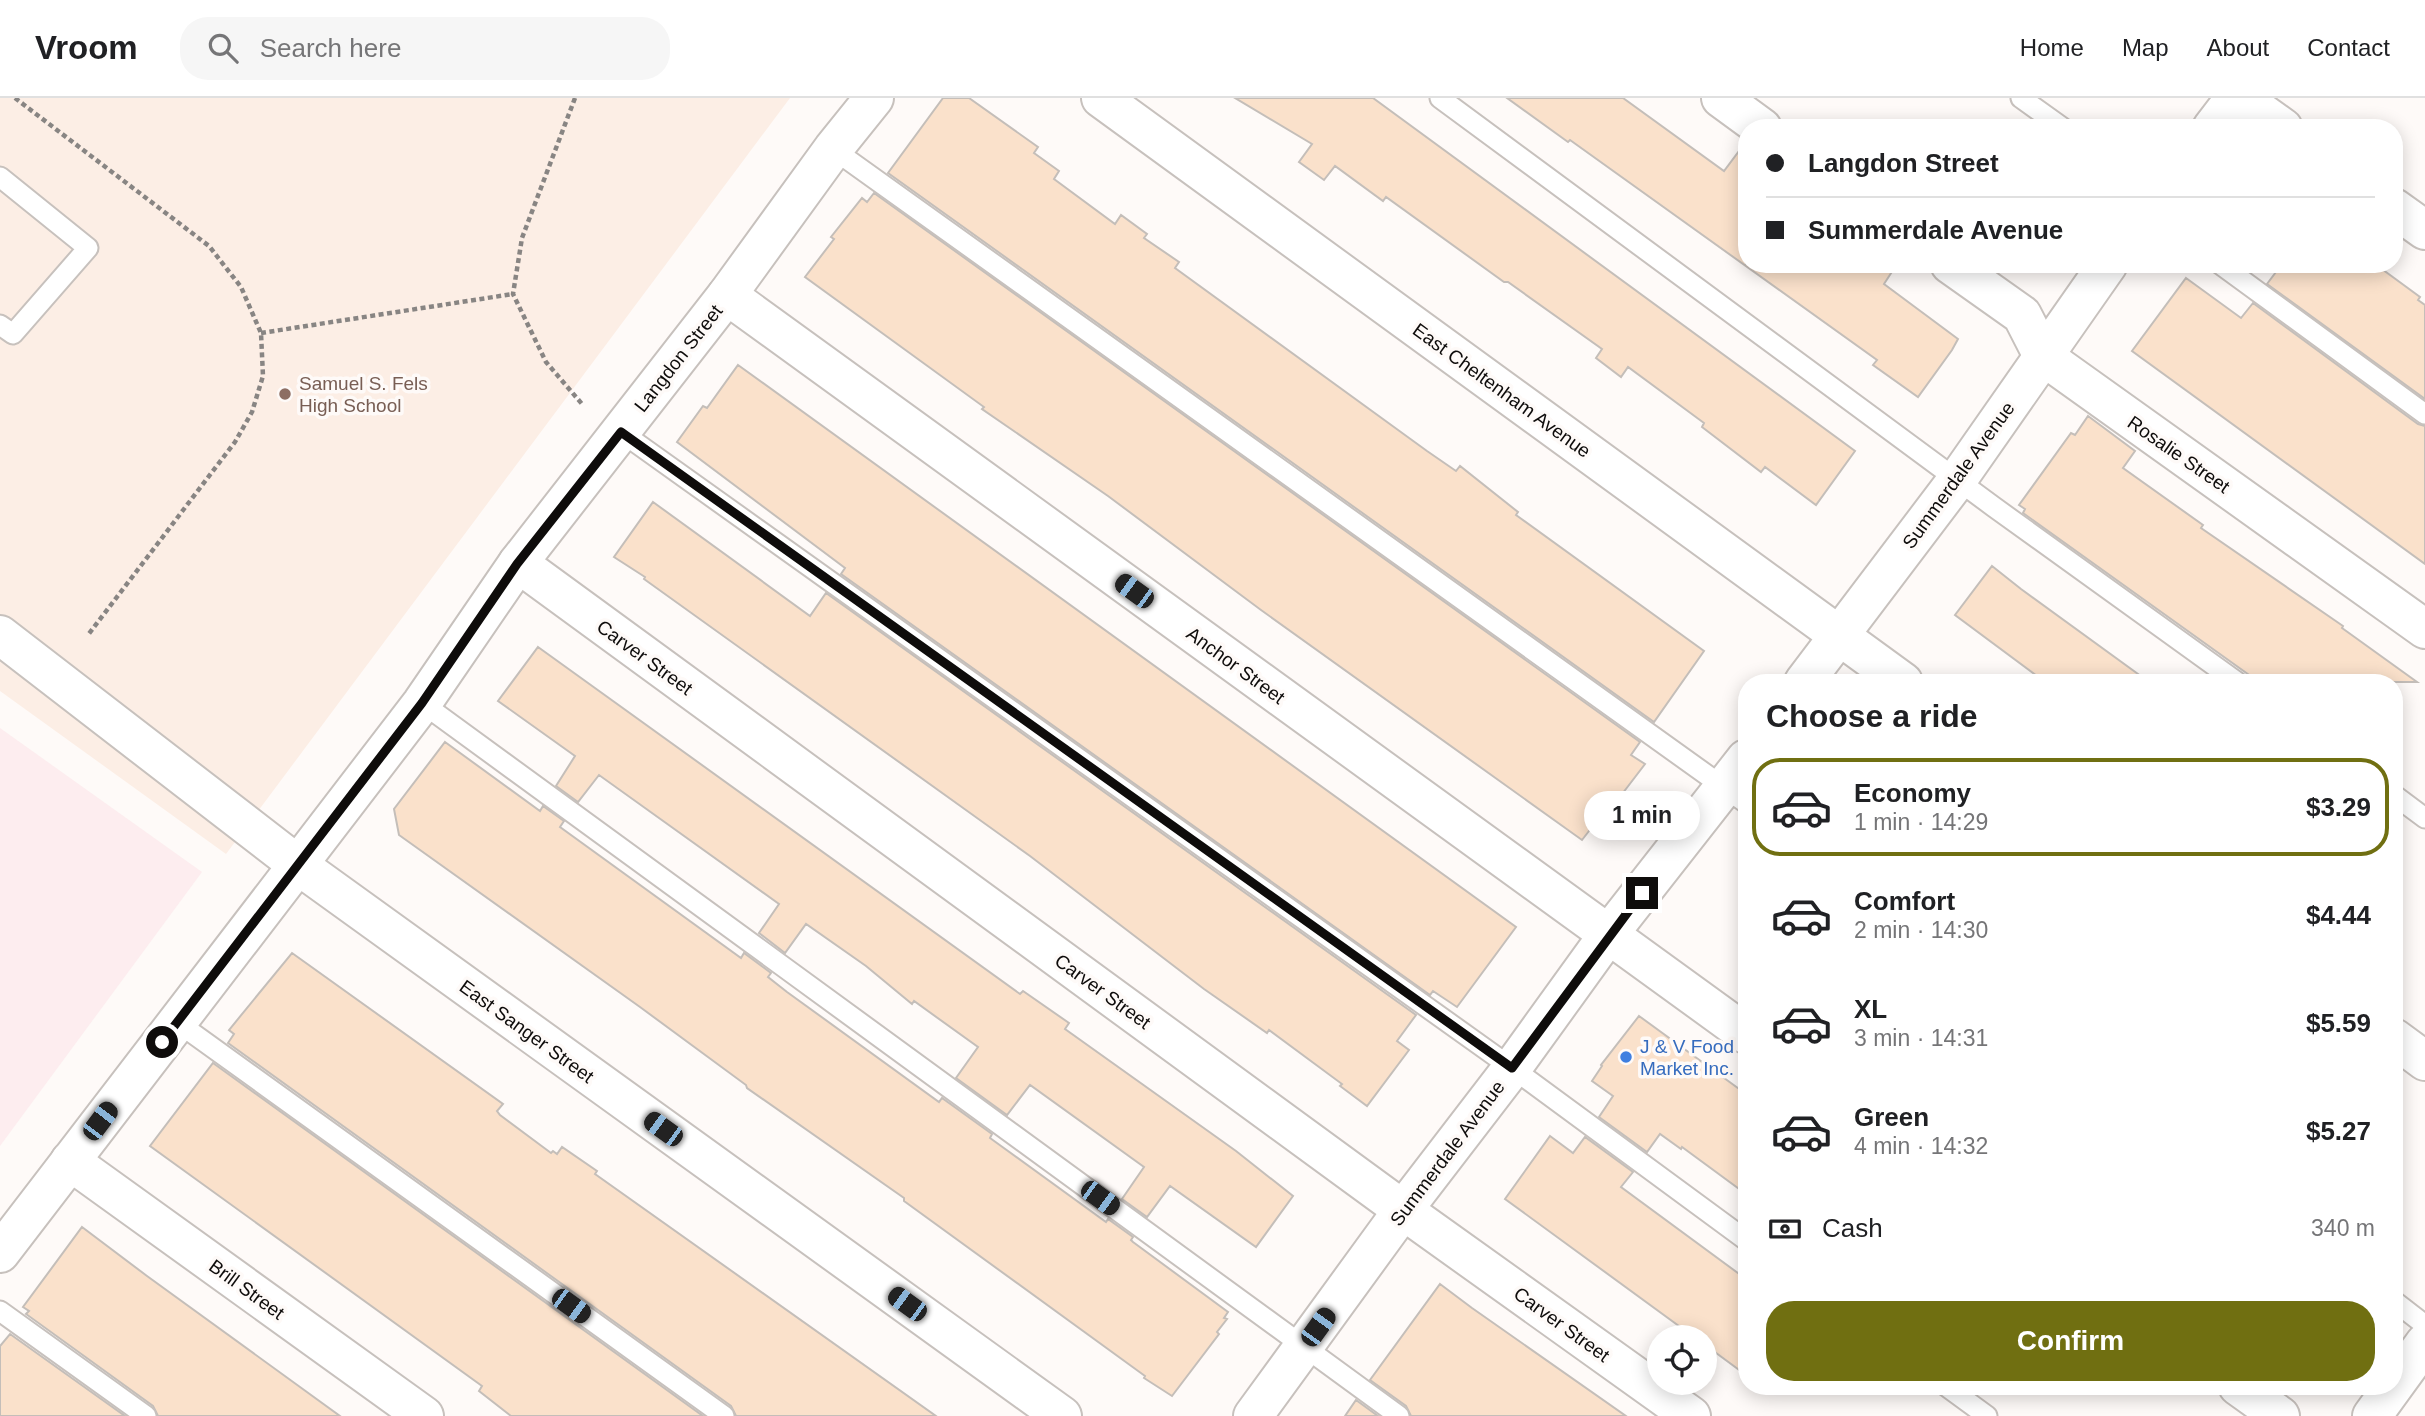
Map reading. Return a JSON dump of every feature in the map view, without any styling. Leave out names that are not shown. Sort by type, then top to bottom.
[{"type":"street","name":"Langdon Street","points":[[0,1253],[422,703],[517,564],[727,295],[833,149],[874,98]]},
{"type":"street","name":"East Cheltenham Avenue","points":[[1101,98],[1892,674]]},
{"type":"street","points":[[1721,98],[1750,119]]},
{"type":"street","points":[[2219,119],[2235,98]]},
{"type":"street","points":[[2241,98],[2270,119]]},
{"type":"street","points":[[2403,214],[2425,230]]},
{"type":"street","name":"Rosalie Street","points":[[1963,273],[2022,316],[2043,356],[2425,629]]},
{"type":"street","name":"Summerdale Avenue","points":[[1810,674],[1957,480],[2102,273]]},
{"type":"street","name":"Anchor Street","points":[[727,295],[1738,1028]]},
{"type":"street","name":"Carver Street","points":[[517,564],[1403,1210],[1691,1416]]},
{"type":"street","name":"East Sanger Street","points":[[0,635],[298,865],[1062,1416]]},
{"type":"street","name":"Summerdale Avenue","points":[[1253,1416],[1608,935],[1738,785]]},
{"type":"street","points":[[2403,1045],[2425,1061]]},
{"type":"street","name":"Brill Street","points":[[70,1161],[424,1416]]},
{"type":"street","points":[[2403,1373],[2425,1343]]},
{"type":"street","points":[[2251,1395],[2280,1416]]},
{"type":"street","points":[[2372,1416],[2387,1395]]},
{"type":"lane","points":[[1440,98],[1957,480],[2226,674]]},
{"type":"lane","points":[[2021,98],[2050,119]]},
{"type":"lane","points":[[833,149],[1738,782]]},
{"type":"lane","points":[[0,177],[88,248],[13,334],[0,325]]},
{"type":"lane","points":[[2232,273],[2425,414]]},
{"type":"lane","points":[[621,432],[1512,1068],[1738,1234]]},
{"type":"lane","points":[[422,703],[1399,1416]]},
{"type":"lane","points":[[2403,802],[2425,818]]},
{"type":"lane","points":[[177,1022],[724,1416]]},
{"type":"lane","points":[[2403,1308],[2425,1325]]},
{"type":"lane","points":[[0,1311],[146,1416]]},
{"type":"lane","points":[[1958,1395],[1987,1416]]},
{"type":"path","points":[[15,98],[209,246],[241,287],[261,334],[262,376],[247,422],[235,442],[88,635]]},
{"type":"path","points":[[575,98],[522,238],[513,294],[546,362],[582,404]]},
{"type":"path","points":[[261,334],[513,294]]},
{"type":"shaded area","name":"Samuel S. Fels High School","points":[[0,98],[790,98],[226,854],[0,691]]},
{"type":"shaded area","points":[[0,728],[202,872],[0,1146]]},
{"type":"building","points":[[943,98],[969,98],[1038,147],[1034,153],[1059,171],[1054,179],[1115,224],[1121,215],[1147,234],[1144,238],[1179,262],[1175,268],[1427,451],[1456,471],[1460,466],[1518,512],[1516,515],[1704,651],[1654,722],[888,173]]},
{"type":"building","points":[[1235,98],[1373,98],[1855,451],[1816,505],[1765,467],[1761,472],[1702,427],[1704,423],[1628,367],[1621,377],[1596,358],[1602,349],[1386,197],[1383,201],[1335,166],[1324,180],[1299,162],[1312,144]]},
{"type":"building","points":[[1507,98],[1623,98],[1724,171],[1738,152],[1738,260],[1570,140],[1568,142]]},
{"type":"building","points":[[874,193],[1640,742],[1631,755],[1645,764],[1616,802],[1613,800],[1582,840],[1261,610],[1108,496],[982,409],[984,407],[805,277],[834,239],[831,237],[862,198],[867,202]]},
{"type":"building","points":[[1756,273],[1891,273],[1884,284],[1958,339],[1918,397],[1873,365],[1877,360]]},
{"type":"building","points":[[2275,273],[2387,273],[2420,297],[2418,300],[2425,305],[2425,399],[2267,284]]},
{"type":"building","points":[[2186,278],[2241,318],[2253,303],[2418,424],[2425,426],[2425,564],[2132,351]]},
{"type":"building","points":[[738,365],[1516,927],[1457,1007],[1433,991],[1430,995],[841,574],[845,568],[677,442],[703,406],[707,408]]},
{"type":"building","points":[[2088,416],[2135,451],[2123,468],[2203,525],[2201,528],[2343,626],[2342,628],[2417,682],[2403,682],[2403,674],[2248,674],[2023,513],[2025,509],[2019,505],[2071,433],[2075,435]]},
{"type":"building","points":[[653,502],[810,616],[826,593],[1416,1015],[1397,1041],[1409,1050],[1367,1106],[1269,1030],[1267,1033],[1204,989],[1030,856],[614,557]]},
{"type":"building","points":[[1992,566],[2138,674],[2034,674],[1955,615]]},
{"type":"building","points":[[538,647],[1020,994],[1023,991],[1069,1023],[1065,1029],[1236,1151],[1293,1196],[1256,1247],[1170,1186],[1147,1217],[1122,1199],[1144,1167],[1030,1085],[1007,1115],[956,1078],[978,1047],[914,1001],[912,1004],[866,966],[806,924],[785,953],[759,933],[779,904],[599,775],[578,802],[556,786],[575,756],[498,701]]},
{"type":"building","points":[[445,742],[540,811],[543,806],[564,821],[560,827],[741,958],[744,953],[771,973],[768,977],[787,992],[939,1102],[942,1098],[992,1134],[990,1138],[1106,1222],[1108,1219],[1133,1237],[1133,1242],[1228,1312],[1224,1318],[1227,1319],[1217,1332],[1219,1334],[1172,1396],[904,1201],[904,1198],[747,1088],[640,1007],[399,835],[394,809]]},
{"type":"building","points":[[292,953],[503,1104],[497,1111],[500,1115],[551,1153],[553,1151],[557,1154],[562,1147],[597,1171],[595,1174],[936,1416],[736,1416],[731,1406],[228,1043],[234,1034],[229,1030]]},
{"type":"building","points":[[1639,1016],[1738,1088],[1738,1188],[1660,1134],[1647,1152],[1599,1117],[1613,1096],[1592,1081]]},
{"type":"building","points":[[213,1063],[703,1416],[511,1416],[479,1391],[482,1386],[150,1146]]},
{"type":"building","points":[[1550,1136],[1573,1153],[1585,1137],[1633,1172],[1621,1187],[1738,1273],[1738,1369],[1717,1354],[1717,1325],[1678,1325],[1505,1199]]},
{"type":"building","points":[[82,1227],[340,1416],[158,1416],[153,1406],[26,1314],[29,1311],[23,1307]]},
{"type":"building","points":[[1440,1284],[1626,1416],[1411,1416],[1406,1406],[1370,1380]]},
{"type":"building","points":[[10,1334],[125,1416],[0,1416],[0,1346]]},
{"type":"building","points":[[1356,1400],[1378,1416],[1345,1416]]},
{"type":"place","name":"Samuel S. Fels High School","points":[[285,394]]},
{"type":"place","name":"J & V Food Market Inc.","points":[[1626,1057]]},
{"type":"route","points":[[162,1042],[422,703],[517,564],[621,432],[1512,1068],[1608,935],[1642,893]]}]
